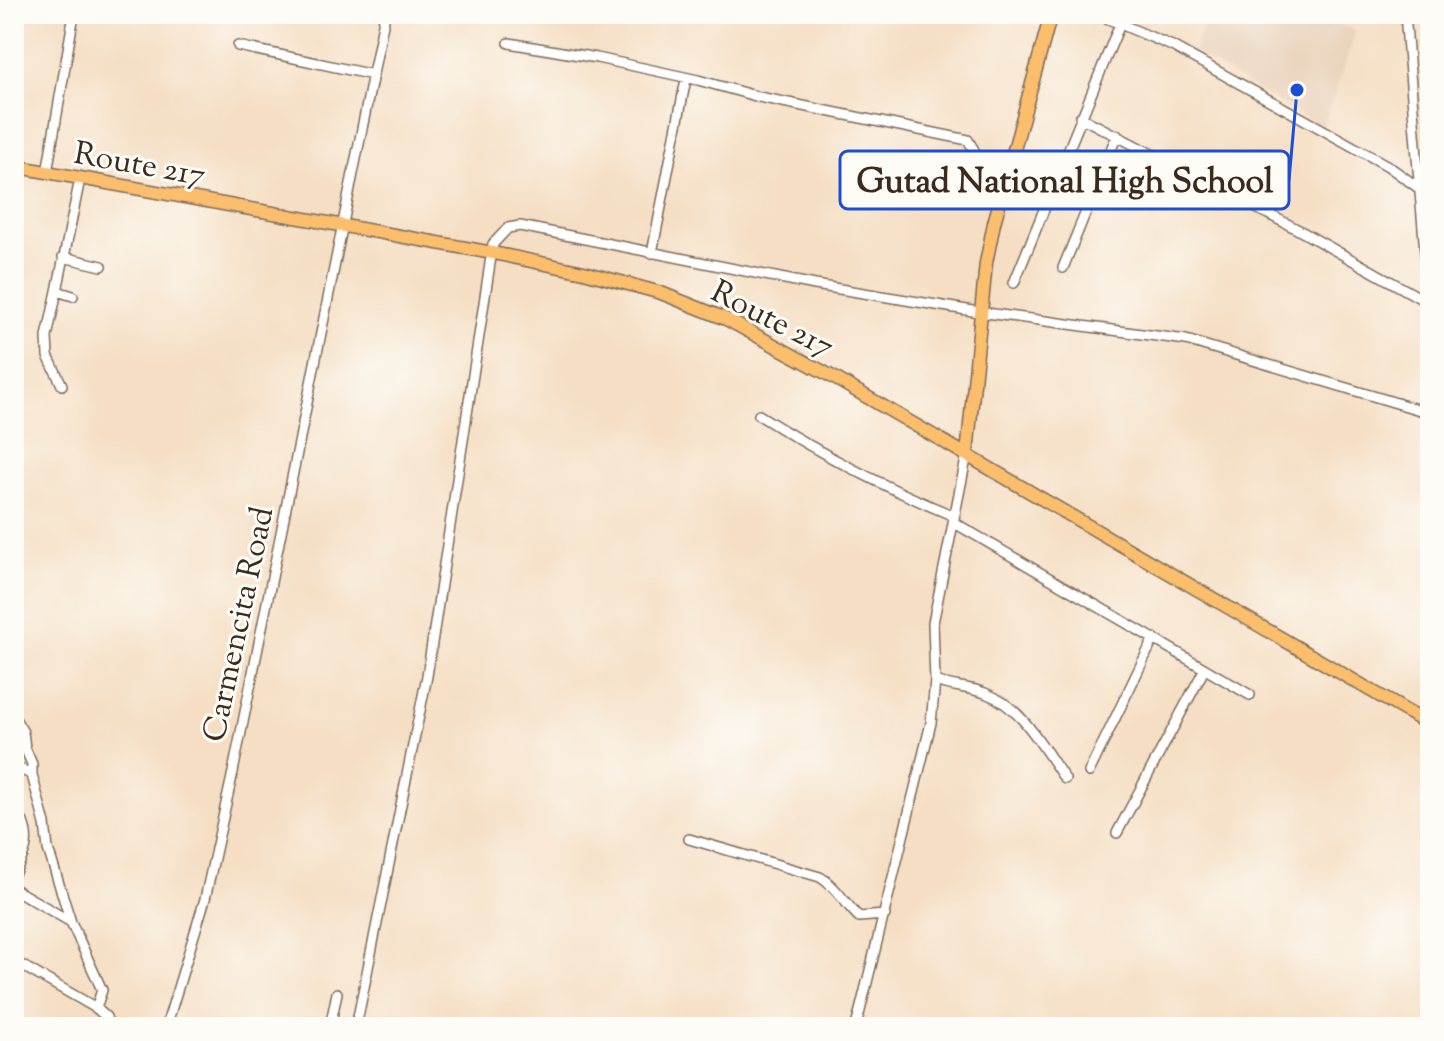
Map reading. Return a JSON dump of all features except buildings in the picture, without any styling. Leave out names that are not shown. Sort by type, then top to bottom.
[{"type":"main road","points":[[967,454],[979,312],[994,223],[1051,14]]},
{"type":"main road","name":"Route 217","points":[[14,166],[493,253],[584,272],[661,293],[726,319],[967,454],[1430,725]]},
{"type":"street","points":[[47,173],[74,14]]},
{"type":"street","name":"Carmencita Road","points":[[166,1027],[209,885],[310,399],[385,14]]},
{"type":"street","points":[[1097,14],[1122,18],[1388,166],[1430,196]]},
{"type":"street","points":[[1405,14],[1430,311]]},
{"type":"street","points":[[1412,14],[1430,21]]},
{"type":"street","points":[[1014,283],[1122,18]]},
{"type":"street","points":[[509,43],[597,58],[968,140],[974,150],[969,169]]},
{"type":"street","points":[[238,46],[373,75]]},
{"type":"street","points":[[652,253],[686,79]]},
{"type":"street","points":[[1080,117],[1297,229],[1429,303]]},
{"type":"street","points":[[1063,268],[1117,135]]},
{"type":"street","points":[[62,385],[48,356],[47,337],[80,179]]},
{"type":"street","points":[[356,1027],[427,676],[493,244],[508,228],[520,226],[815,285],[979,312],[1186,340],[1430,413]]},
{"type":"street","points":[[63,257],[102,266]]},
{"type":"street","points":[[57,291],[73,296]]},
{"type":"street","points":[[759,415],[892,491],[953,519],[1250,695]]},
{"type":"street","points":[[856,1027],[931,723],[935,681],[933,623],[967,454]]},
{"type":"street","points":[[1089,772],[1154,638]]},
{"type":"street","points":[[1117,833],[1204,670]]},
{"type":"street","points":[[935,681],[978,690],[1004,704],[1033,730],[1065,779]]},
{"type":"street","points":[[14,717],[23,732],[25,748],[32,764],[48,849],[71,922],[102,990],[96,1008]]},
{"type":"street","points":[[14,766],[32,775]]},
{"type":"street","points":[[14,817],[23,822],[28,838],[27,848],[14,874]]},
{"type":"street","points":[[689,839],[820,877],[830,883],[844,904],[859,917],[885,915]]},
{"type":"street","points":[[14,889],[71,922]]},
{"type":"street","points":[[14,961],[96,1008],[106,1017],[109,1027]]},
{"type":"street","points":[[330,1027],[337,993]]},
{"type":"shaded area","points":[[1208,14],[1317,14],[1356,31],[1323,128],[1193,52]]},
{"type":"place","name":"Gutad National High School","points":[[1297,90]]}]
